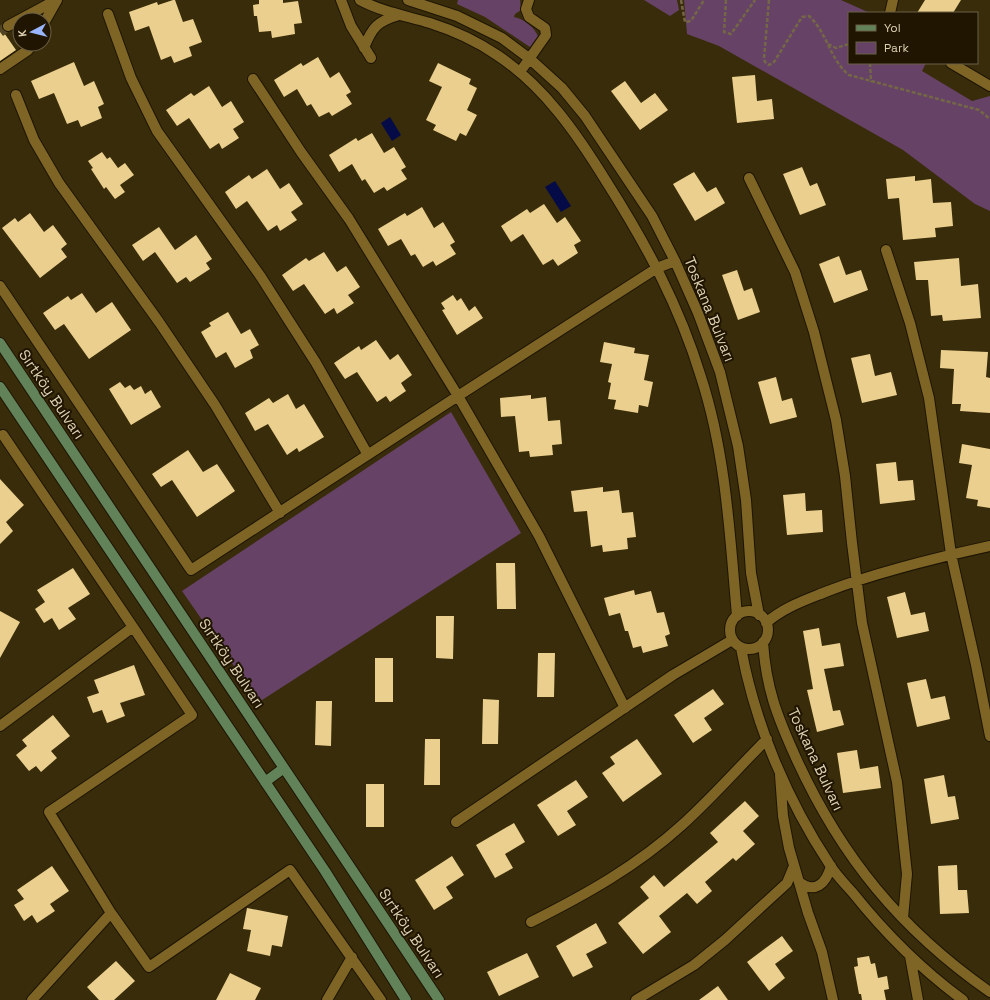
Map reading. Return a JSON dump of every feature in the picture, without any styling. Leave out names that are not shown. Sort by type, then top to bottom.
[{"type":"main road","name":"Sırtköy Bulvarı","points":[[0,343],[439,1000]]},
{"type":"main road","points":[[0,388],[325,870],[406,1000]]},
{"type":"main road","points":[[265,782],[284,768]]},
{"type":"street","points":[[50,12],[56,0]]},
{"type":"street","points":[[8,26],[56,0]]},
{"type":"street","points":[[341,0],[351,26],[371,58]]},
{"type":"street","name":"Toskana Bulvarı","points":[[360,0],[370,6],[431,24],[461,37],[497,54],[520,72],[549,101],[588,152],[639,233],[658,268],[684,326],[702,379],[719,451],[728,514],[737,616],[730,626],[732,640]]},
{"type":"street","name":"Toskana Bulvarı","points":[[408,0],[457,16],[502,38],[530,59],[562,88],[584,116],[652,216],[675,261],[710,342],[720,372],[738,446],[746,500],[751,573],[767,631],[763,642],[765,672],[774,706],[813,795],[847,851],[875,889],[929,946],[990,992]]},
{"type":"street","points":[[520,72],[546,35],[545,28],[529,17],[526,10],[529,0]]},
{"type":"street","points":[[890,12],[893,0]]},
{"type":"street","points":[[108,14],[130,78],[157,131],[261,277],[316,363],[368,455]]},
{"type":"street","points":[[364,48],[367,39],[382,20],[399,15]]},
{"type":"street","points":[[0,69],[25,52]]},
{"type":"street","points":[[954,64],[990,86]]},
{"type":"street","points":[[253,79],[301,152],[349,219],[458,396],[539,536],[625,708]]},
{"type":"street","points":[[16,95],[34,140],[59,183],[159,322],[215,405],[280,513]]},
{"type":"street","points":[[749,178],[795,272],[814,332],[836,420],[844,469],[862,623],[897,782],[907,874],[903,918]]},
{"type":"street","points":[[886,250],[910,324],[929,398],[951,554],[990,736]]},
{"type":"street","points":[[0,286],[191,570],[658,268],[675,261]]},
{"type":"street","points":[[1,434],[192,715],[48,812],[111,913],[148,967],[290,870],[381,1000]]},
{"type":"street","points":[[737,616],[748,612],[763,619],[775,615],[801,602],[856,581],[951,554],[990,546]]},
{"type":"street","points":[[0,726],[133,627]]},
{"type":"street","points":[[456,822],[673,675],[732,640],[741,648],[753,649],[763,642]]},
{"type":"street","points":[[741,648],[747,680],[767,739],[798,808],[831,866],[865,908],[910,956],[963,1000]]},
{"type":"street","points":[[531,922],[604,883],[660,843],[682,825],[767,739]]},
{"type":"street","points":[[780,769],[782,816],[794,866],[822,952],[833,1000]]},
{"type":"street","points":[[636,1000],[694,965],[725,940],[787,884],[794,866]]},
{"type":"street","points":[[799,882],[807,888],[816,887],[824,882],[829,875],[831,866]]},
{"type":"street","points":[[32,1000],[111,913]]},
{"type":"street","points":[[910,956],[918,1000]]},
{"type":"street","points":[[327,1000],[352,957]]},
{"type":"path","points":[[681,0],[683,19],[685,22],[688,22],[691,21],[704,0]]},
{"type":"path","points":[[726,0],[723,27],[724,32],[731,34],[755,0]]},
{"type":"path","points":[[769,0],[764,55],[765,62],[769,65],[774,62],[804,16],[812,18],[843,71],[849,75],[870,82],[979,110],[990,119]]},
{"type":"path","points":[[827,44],[836,48],[848,44]]},
{"type":"path","points":[[870,64],[870,82]]},
{"type":"green space","points":[[458,0],[520,0],[521,10],[515,14],[514,17],[528,24],[538,36],[530,47],[485,17],[457,4]]},
{"type":"green space","points":[[644,0],[677,0],[679,10],[670,16]]},
{"type":"green space","points":[[684,0],[841,0],[868,12],[848,12],[848,64],[926,64],[922,71],[972,101],[990,96],[990,211],[975,204],[903,150],[719,46],[687,34]]},
{"type":"green space","points":[[451,412],[521,533],[259,702],[182,591]]},
{"type":"shaded area","points":[[390,117],[401,135],[392,141],[381,123]]},
{"type":"shaded area","points":[[555,181],[571,206],[561,212],[545,187]]},
{"type":"building","points":[[175,0],[183,22],[193,19],[202,42],[189,47],[192,56],[174,63],[171,56],[161,60],[149,26],[135,31],[129,12],[157,2],[158,5]]},
{"type":"building","points":[[259,0],[283,0],[283,3],[298,1],[302,23],[294,24],[295,34],[272,38],[271,31],[259,32],[257,16],[254,16],[253,5],[259,4]]},
{"type":"building","points":[[925,0],[961,0],[954,12],[918,12]]},
{"type":"building","points":[[0,27],[12,44],[13,52],[0,61]]},
{"type":"building","points":[[318,57],[330,78],[339,72],[351,92],[346,95],[352,104],[332,116],[329,112],[319,117],[311,104],[307,106],[297,89],[284,97],[274,80],[301,63],[303,66]]},
{"type":"building","points":[[74,62],[84,86],[94,81],[104,104],[98,107],[102,118],[81,127],[78,120],[67,124],[54,93],[39,99],[31,81]]},
{"type":"building","points":[[438,63],[471,79],[469,84],[477,88],[467,110],[477,115],[466,136],[460,133],[456,141],[433,130],[436,125],[426,120],[442,87],[429,81]]},
{"type":"building","points":[[755,75],[757,101],[772,99],[774,119],[737,123],[732,77]]},
{"type":"building","points":[[625,81],[641,103],[655,93],[668,110],[640,130],[611,91]]},
{"type":"building","points":[[209,86],[222,107],[231,101],[244,122],[233,129],[239,138],[222,149],[219,143],[210,149],[189,118],[177,126],[166,110],[191,93],[194,96]]},
{"type":"building","points":[[372,133],[384,153],[394,147],[406,167],[401,170],[407,179],[387,191],[384,187],[374,193],[365,179],[362,181],[352,164],[339,172],[329,155],[356,138],[358,141]]},
{"type":"building","points":[[102,152],[107,159],[110,157],[118,168],[125,163],[134,175],[120,185],[125,192],[115,199],[106,187],[104,189],[91,169],[93,168],[88,161]]},
{"type":"building","points":[[802,167],[810,186],[817,183],[826,205],[800,215],[783,174]]},
{"type":"building","points":[[267,169],[280,189],[289,183],[303,204],[291,212],[297,220],[280,231],[277,225],[268,231],[247,201],[236,209],[225,192],[249,175],[252,179]]},
{"type":"building","points":[[694,172],[707,192],[716,187],[725,203],[695,221],[673,184]]},
{"type":"building","points":[[915,176],[915,181],[931,179],[933,203],[951,202],[953,226],[935,228],[936,237],[903,240],[899,198],[888,199],[886,179]]},
{"type":"building","points":[[544,204],[557,223],[565,217],[581,241],[574,245],[578,253],[558,266],[553,259],[543,265],[523,234],[511,242],[501,226],[527,209],[530,213]]},
{"type":"building","points":[[422,207],[434,228],[443,222],[455,242],[450,245],[456,254],[436,266],[433,261],[423,267],[415,254],[411,256],[401,239],[388,246],[378,229],[405,213],[407,216]]},
{"type":"building","points":[[30,213],[44,232],[53,225],[67,244],[61,249],[67,257],[40,278],[2,228],[15,218],[18,222]]},
{"type":"building","points":[[159,227],[175,250],[196,235],[212,259],[206,263],[210,269],[190,282],[186,277],[177,283],[155,252],[143,261],[132,245]]},
{"type":"building","points":[[324,252],[337,272],[346,266],[360,287],[348,295],[354,303],[337,314],[334,308],[325,314],[304,284],[293,291],[282,275],[306,258],[309,261]]},
{"type":"building","points":[[839,256],[846,275],[861,270],[868,290],[834,303],[819,264]]},
{"type":"building","points":[[959,258],[961,286],[978,284],[981,318],[943,321],[942,315],[931,316],[928,280],[916,280],[914,262]]},
{"type":"building","points":[[737,270],[744,291],[752,288],[760,312],[738,320],[722,275]]},
{"type":"building","points":[[82,293],[96,313],[112,302],[131,330],[89,359],[64,324],[55,330],[43,313],[68,296],[71,300]]},
{"type":"building","points":[[453,295],[457,301],[461,298],[469,311],[475,306],[483,318],[457,335],[442,310],[445,309],[441,303]]},
{"type":"building","points":[[228,312],[241,334],[250,329],[259,345],[250,350],[253,358],[235,368],[226,352],[216,358],[201,332],[211,326],[209,323]]},
{"type":"building","points":[[376,340],[390,360],[398,354],[412,375],[401,383],[406,391],[390,402],[386,396],[377,402],[357,372],[345,379],[334,363],[359,346],[361,350]]},
{"type":"building","points":[[604,342],[635,348],[634,353],[649,355],[644,380],[653,382],[648,407],[639,405],[638,413],[614,409],[616,400],[608,399],[611,383],[608,382],[612,364],[600,362]]},
{"type":"building","points":[[941,350],[988,352],[986,377],[990,378],[990,413],[960,411],[961,404],[952,404],[954,369],[940,368]]},
{"type":"building","points":[[870,354],[875,376],[891,372],[897,395],[862,403],[851,358]]},
{"type":"building","points":[[776,377],[782,401],[792,398],[797,417],[770,424],[758,382]]},
{"type":"building","points":[[120,382],[125,388],[130,385],[134,390],[141,386],[145,394],[151,390],[161,407],[131,425],[109,389]]},
{"type":"building","points":[[288,394],[296,409],[304,404],[324,437],[299,452],[297,448],[287,455],[268,424],[255,431],[245,413],[269,398],[273,403]]},
{"type":"building","points":[[531,395],[531,399],[546,397],[548,421],[560,420],[562,444],[552,445],[553,455],[530,457],[529,451],[519,452],[515,416],[501,417],[500,398]]},
{"type":"building","points":[[962,444],[990,449],[990,508],[977,506],[978,500],[966,498],[972,465],[959,463]]},
{"type":"building","points":[[188,450],[203,472],[217,464],[235,491],[197,517],[172,480],[161,487],[152,474]]},
{"type":"building","points":[[896,462],[898,481],[913,480],[915,500],[880,504],[876,464]]},
{"type":"building","points":[[0,479],[24,505],[6,522],[13,531],[0,544]]},
{"type":"building","points":[[603,487],[603,492],[619,490],[622,513],[633,512],[636,537],[627,538],[628,549],[603,552],[602,545],[591,547],[587,511],[574,512],[571,491]]},
{"type":"building","points":[[805,493],[806,511],[822,510],[823,532],[787,535],[783,495]]},
{"type":"building","points":[[496,563],[515,563],[516,609],[497,609]]},
{"type":"building","points":[[73,568],[90,594],[68,608],[76,619],[59,630],[52,618],[44,623],[35,609],[45,602],[37,590]]},
{"type":"building","points":[[634,590],[635,595],[651,591],[657,613],[664,612],[670,634],[665,636],[668,646],[643,653],[641,646],[633,648],[628,631],[625,631],[620,613],[609,616],[604,598]]},
{"type":"building","points":[[905,592],[911,615],[925,612],[929,631],[897,638],[887,597]]},
{"type":"building","points":[[0,611],[20,622],[0,658]]},
{"type":"building","points":[[436,616],[454,616],[453,659],[436,658]]},
{"type":"building","points":[[819,628],[822,646],[840,643],[844,666],[824,669],[833,711],[840,710],[844,725],[817,732],[807,690],[813,689],[803,631]]},
{"type":"building","points":[[538,653],[555,653],[554,697],[537,697]]},
{"type":"building","points":[[375,658],[393,658],[393,702],[375,702]]},
{"type":"building","points":[[134,665],[145,695],[120,703],[125,716],[107,723],[102,710],[93,713],[87,697],[99,693],[94,680]]},
{"type":"building","points":[[926,679],[931,699],[945,696],[950,719],[917,727],[907,683]]},
{"type":"building","points":[[713,689],[724,704],[704,718],[712,730],[693,743],[674,715]]},
{"type":"building","points":[[483,699],[499,700],[498,744],[482,744]]},
{"type":"building","points":[[316,701],[332,701],[331,746],[315,745]]},
{"type":"building","points":[[53,715],[70,736],[51,751],[57,758],[41,772],[36,766],[29,771],[16,755],[27,746],[22,740]]},
{"type":"building","points":[[425,739],[440,739],[440,785],[424,785]]},
{"type":"building","points":[[637,739],[662,774],[623,802],[602,773],[615,764],[610,757]]},
{"type":"building","points":[[857,750],[860,769],[878,766],[881,788],[843,793],[837,753]]},
{"type":"building","points":[[944,775],[948,797],[955,796],[959,819],[931,824],[924,779]]},
{"type":"building","points":[[576,780],[588,797],[567,811],[576,825],[558,836],[537,805]]},
{"type":"building","points":[[366,784],[384,784],[384,827],[366,827]]},
{"type":"building","points":[[745,801],[759,816],[743,831],[755,844],[736,861],[733,858],[705,882],[712,891],[697,904],[687,893],[659,916],[671,932],[643,954],[618,923],[649,898],[640,887],[654,875],[664,887],[718,842],[710,833]]},
{"type":"building","points":[[514,823],[525,842],[505,854],[513,868],[495,878],[476,845]]},
{"type":"building","points":[[452,856],[464,875],[446,887],[453,898],[434,910],[415,880]]},
{"type":"building","points":[[957,865],[958,890],[967,890],[969,913],[940,914],[938,866]]},
{"type":"building","points":[[52,866],[69,891],[50,904],[55,911],[37,923],[32,915],[24,921],[14,905],[24,899],[17,890]]},
{"type":"building","points":[[247,908],[288,916],[282,947],[272,945],[270,956],[247,951],[251,930],[243,929]]},
{"type":"building","points":[[596,923],[607,943],[586,954],[593,967],[573,977],[556,946]]},
{"type":"building","points":[[782,936],[793,951],[775,964],[785,978],[769,991],[747,962]]},
{"type":"building","points":[[527,953],[539,977],[499,996],[487,972]]},
{"type":"building","points":[[869,956],[871,964],[875,963],[878,978],[887,976],[889,989],[884,990],[886,1000],[862,1000],[861,994],[859,994],[854,967],[858,966],[857,958]]},
{"type":"building","points":[[116,961],[135,981],[114,1000],[99,1000],[87,987]]},
{"type":"building","points":[[230,973],[261,988],[255,1000],[216,1000]]},
{"type":"building","points":[[718,986],[728,1000],[699,1000]]},
{"type":"tunnel","points":[[0,32],[8,26]]}]
